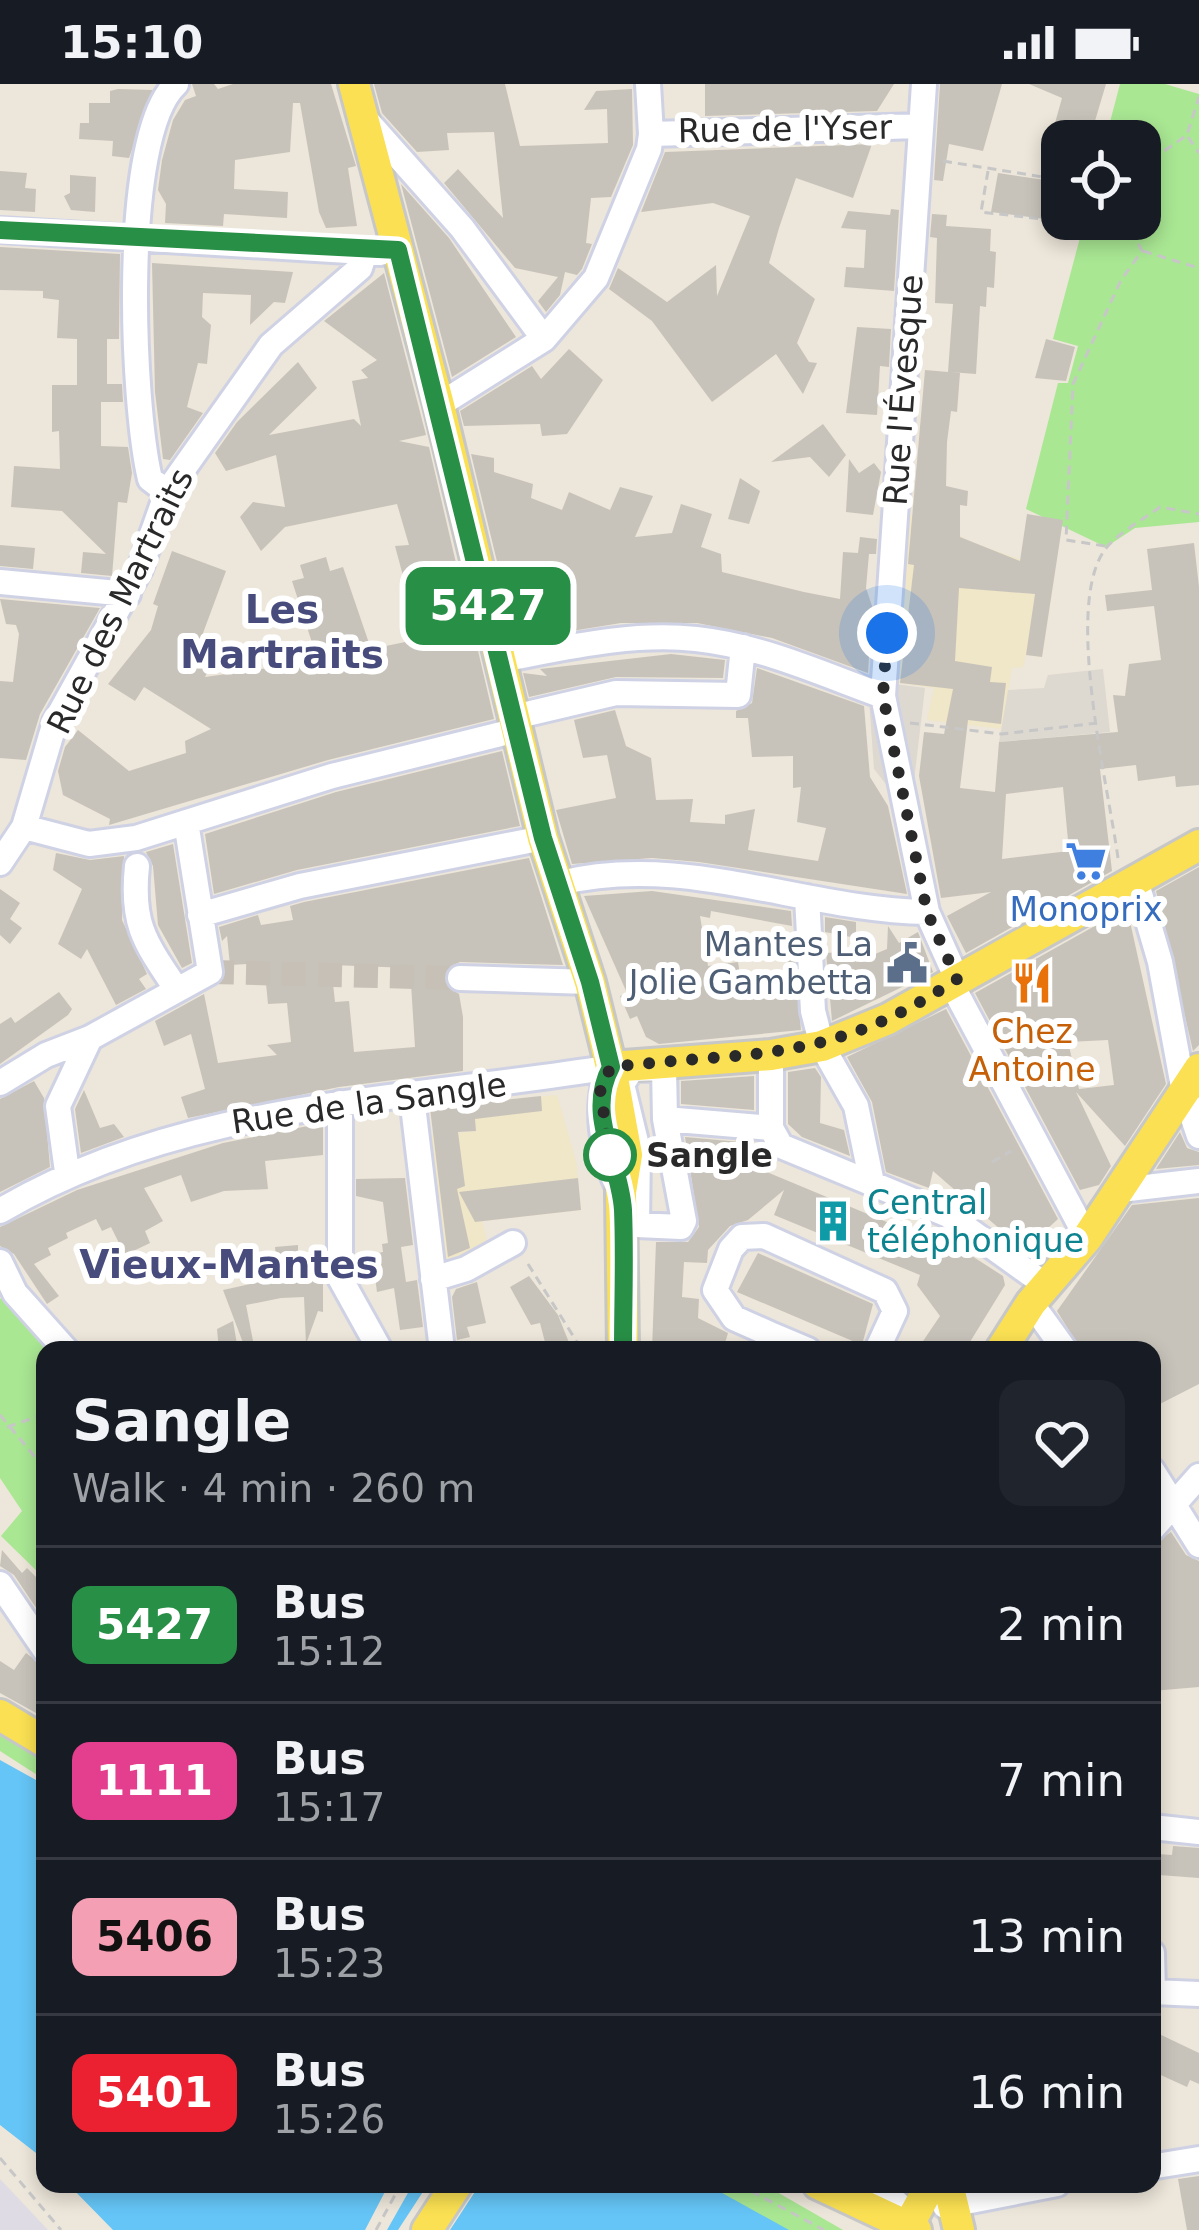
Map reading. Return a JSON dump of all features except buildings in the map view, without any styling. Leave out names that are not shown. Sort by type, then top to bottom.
[{"type":"main road","points":[[354,84],[439,405],[543,838],[590,982],[611,1067],[627,1155],[621,1192],[623,1341]]},
{"type":"main road","points":[[611,1067],[771,1055],[823,1046],[888,1019],[1199,845]]},
{"type":"main road","points":[[1007,1341],[1039,1294],[1087,1238],[1191,1081]]},
{"type":"main road","points":[[0,1715],[36,1737]]},
{"type":"main road","points":[[427,2230],[451,2193]]},
{"type":"main road","points":[[837,2193],[933,2212]]},
{"type":"main road","points":[[855,2193],[933,2212]]},
{"type":"street","points":[[167,492],[150,479],[135,375],[138,237],[149,143],[164,95],[176,84]]},
{"type":"street","points":[[648,84],[651,134]]},
{"type":"street","name":"Rue l'Évesque","points":[[924,84],[886,708],[927,912],[954,981],[1087,1238]]},
{"type":"street","points":[[367,121],[462,228],[544,339]]},
{"type":"street","name":"Rue de l'Yser","points":[[439,405],[544,339],[596,278],[651,134],[920,126]]},
{"type":"street","points":[[0,230],[365,252],[398,250]]},
{"type":"street","name":"Rue des Martraits","points":[[0,863],[23,827],[55,722],[128,595],[167,492],[271,346],[360,268],[365,252]]},
{"type":"street","points":[[0,582],[128,595]]},
{"type":"street","points":[[501,660],[608,640],[692,638],[743,647],[886,708]]},
{"type":"street","points":[[23,827],[89,844],[136,838],[616,693],[738,694],[743,647]]},
{"type":"street","points":[[0,1083],[210,972],[186,822]]},
{"type":"street","points":[[200,915],[300,886],[543,838]]},
{"type":"street","points":[[137,866],[133,901],[141,936],[175,987]]},
{"type":"street","points":[[560,883],[603,872],[642,871],[879,911],[927,912]]},
{"type":"street","points":[[1129,884],[1160,962],[1191,1081],[1199,1136]]},
{"type":"street","points":[[807,897],[813,1011],[823,1046],[856,1106],[872,1183]]},
{"type":"street","points":[[460,978],[590,982]]},
{"type":"street","points":[[67,1172],[58,1106],[90,1038]]},
{"type":"street","points":[[771,1055],[771,1128],[781,1146],[948,1215],[1039,1294],[1061,1341]]},
{"type":"street","name":"Rue de la Sangle","points":[[0,1211],[67,1172],[218,1125],[340,1103],[611,1067]]},
{"type":"street","points":[[664,1068],[665,1119],[684,1221],[680,1227],[637,1226],[638,1150],[622,1084],[632,1069],[664,1068]]},
{"type":"street","points":[[412,1097],[441,1341]]},
{"type":"street","points":[[340,1103],[340,1278],[375,1341]]},
{"type":"street","points":[[665,1119],[771,1128]]},
{"type":"street","points":[[1120,1190],[1199,1181]]},
{"type":"street","points":[[765,1341],[734,1318],[715,1290],[731,1249],[742,1238],[764,1236],[885,1292],[895,1311],[881,1341]]},
{"type":"street","points":[[433,1279],[466,1270],[513,1243]]},
{"type":"street","points":[[0,1262],[15,1293],[58,1341]]},
{"type":"street","points":[[1161,1521],[1199,1476]]},
{"type":"street","points":[[1161,1482],[1199,1545]]},
{"type":"street","points":[[0,1584],[36,1637]]},
{"type":"street","points":[[1161,1828],[1199,1832]]},
{"type":"street","points":[[1161,1992],[1199,1994]]},
{"type":"street","points":[[1161,2165],[1199,2158]]},
{"type":"street","points":[[883,2193],[898,2204],[933,2212],[1017,2193]]},
{"type":"path","points":[[1161,153],[1187,135],[1199,97]]},
{"type":"path","points":[[1187,135],[1199,153]]},
{"type":"path","points":[[918,156],[1041,177]]},
{"type":"path","points":[[988,169],[981,212],[1041,219]]},
{"type":"path","points":[[1136,240],[1142,251],[1199,268]]},
{"type":"path","points":[[1106,547],[1066,540],[1073,384],[1120,280],[1142,251]]},
{"type":"path","points":[[1129,884],[1087,637],[1089,581],[1106,547],[1160,507],[1199,514]]},
{"type":"path","points":[[886,708],[1001,734],[1099,723]]},
{"type":"path","points":[[513,1243],[562,1311],[577,1341]]},
{"type":"path","points":[[0,1415],[36,1460]]},
{"type":"path","points":[[6,1428],[36,1417]]},
{"type":"path","points":[[0,2158],[61,2230]]},
{"type":"path","points":[[376,2230],[395,2193]]},
{"type":"path","points":[[755,2193],[824,2230]]},
{"type":"shaded area","points":[[910,515],[931,517],[968,541],[1055,572],[1042,657],[1026,655],[1023,667],[1012,668],[1002,729],[927,720],[934,688],[899,683]]},
{"type":"shaded area","points":[[1103,669],[1110,732],[999,742],[1008,690],[1044,688],[1048,675]]},
{"type":"shaded area","points":[[895,684],[925,688],[914,781],[909,782]]},
{"type":"shaded area","points":[[869,700],[878,704],[903,806],[874,769]]},
{"type":"shaded area","points":[[557,1095],[576,1161],[581,1210],[482,1221],[489,1250],[448,1266],[442,1257],[427,1136],[476,1131],[473,1103]]},
{"type":"shaded area","points":[[0,2179],[48,2230],[0,2230]]},
{"type":"green space","points":[[1120,84],[1165,84],[1199,94],[1199,522],[1135,528],[1106,547],[1026,509],[1058,383],[1068,383],[1078,346],[1053,339],[1079,240],[1161,240],[1161,120],[1111,120]]},
{"type":"green space","points":[[9,1293],[48,1341],[36,1341],[36,1570],[1,1536],[22,1511],[0,1478],[0,1299]]},
{"type":"green space","points":[[0,1727],[36,1749],[36,1774],[0,1751]]},
{"type":"green space","points":[[719,2193],[779,2193],[843,2230],[785,2230]]},
{"type":"water","points":[[0,1760],[36,1780],[36,2153],[0,2125]]},
{"type":"water","points":[[77,2193],[722,2193],[789,2230],[113,2230]]},
{"type":"pier","points":[[384,2193],[408,2193],[387,2230],[365,2230]]},
{"type":"pier","points":[[422,2193],[474,2193],[450,2230],[398,2230]]},
{"type":"tunnel","points":[[210,972],[460,978]]},
{"type":"bus line","name":"5427","points":[[0,230],[376,253],[398,250],[543,838],[590,982],[611,1067],[600,1088],[601,1118],[621,1192],[623,1341]]},
{"type":"place","name":"Monoprix","points":[[1086,861]]},
{"type":"place","name":"Mantes La Jolie Gambetta","points":[[907,963]]},
{"type":"place","name":"Chez Antoine","points":[[1032,983]]},
{"type":"place","name":"Sangle","points":[[610,1155]]},
{"type":"place","name":"Central téléphonique","points":[[833,1221]]},
{"type":"district","name":"Les Martraits","points":[[282,632]]},
{"type":"district","name":"Vieux-Mantes","points":[[229,1264]]},
{"type":"route","points":[[610,1155],[600,1088],[611,1067],[734,1059],[823,1046],[888,1019],[957,979],[927,912],[910,809],[883,696],[887,633]]}]
